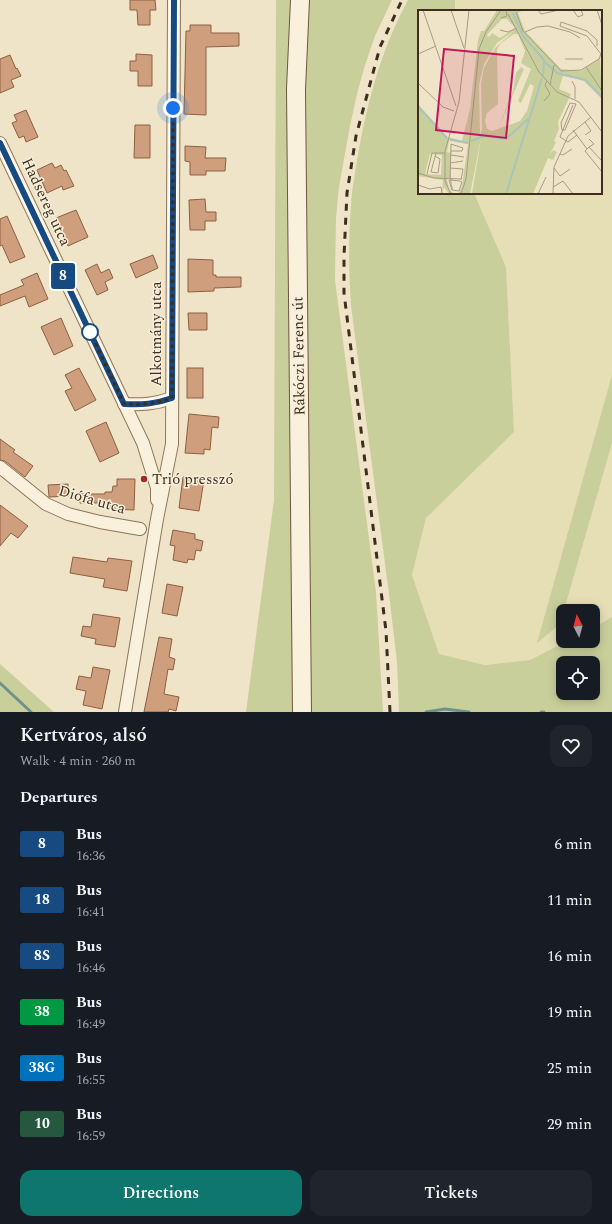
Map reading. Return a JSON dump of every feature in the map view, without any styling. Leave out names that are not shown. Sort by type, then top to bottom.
[{"type":"main road","name":"Rákóczi Ferenc út","points":[[300,0],[296,89],[302,712]]},
{"type":"street","name":"Alkotmány utca","points":[[125,712],[157,520],[172,449],[174,0]]},
{"type":"street","name":"Hadsereg utca","points":[[0,143],[143,443],[157,488],[157,520]]},
{"type":"street","points":[[124,404],[157,404],[172,398]]},
{"type":"street","name":"Diófa utca","points":[[0,467],[46,504],[68,514],[140,529]]},
{"type":"shaded area","points":[[455,0],[612,0],[612,617],[600,624],[600,604],[556,604],[556,647],[530,660],[485,665],[439,654],[412,575],[426,518],[514,432],[506,267],[474,194],[602,194],[602,10],[455,10]]},
{"type":"green space","points":[[276,0],[392,0],[375,36],[365,65],[350,126],[339,187],[336,218],[335,280],[376,592],[383,712],[246,712],[274,500]]},
{"type":"green space","points":[[408,0],[455,0],[455,10],[418,10],[418,194],[474,194],[506,267],[514,432],[426,518],[412,575],[439,654],[485,665],[530,660],[556,647],[556,648],[600,648],[600,624],[612,617],[612,712],[399,712],[397,662],[389,594],[351,306],[349,256],[349,231],[353,186],[364,124],[382,60],[398,19]]},
{"type":"green space","points":[[612,375],[612,443],[566,604],[556,604],[556,627],[537,643]]},
{"type":"green space","points":[[0,664],[54,712],[0,712]]},
{"type":"building","points":[[130,0],[155,0],[156,10],[150,10],[150,25],[138,25],[137,10],[130,10]]},
{"type":"building","points":[[190,25],[211,25],[211,33],[239,33],[239,46],[206,47],[206,115],[184,114],[186,31],[190,31]]},
{"type":"building","points":[[136,54],[152,55],[152,86],[138,86],[138,71],[130,71],[130,61],[136,61]]},
{"type":"building","points":[[10,55],[21,76],[11,80],[14,87],[0,93],[0,59]]},
{"type":"building","points":[[26,110],[38,137],[26,142],[24,136],[19,138],[12,123],[17,121],[14,115]]},
{"type":"building","points":[[135,125],[150,125],[150,158],[134,158]]},
{"type":"building","points":[[185,146],[206,147],[205,158],[226,158],[225,171],[206,171],[206,175],[190,175],[190,162],[185,161]]},
{"type":"building","points":[[52,163],[55,168],[61,165],[64,171],[66,170],[74,186],[63,190],[62,186],[47,193],[37,170]]},
{"type":"building","points":[[205,199],[206,212],[216,212],[216,221],[205,221],[205,230],[190,230],[189,200]]},
{"type":"building","points":[[76,210],[88,237],[68,246],[56,218]]},
{"type":"building","points":[[7,216],[25,257],[10,263],[2,245],[0,246],[0,219]]},
{"type":"building","points":[[153,255],[158,268],[136,278],[130,264]]},
{"type":"building","points":[[188,259],[213,260],[213,275],[216,275],[216,277],[241,277],[241,287],[214,288],[214,291],[188,292]]},
{"type":"building","points":[[97,264],[101,273],[109,269],[113,278],[105,282],[108,290],[97,295],[85,270]]},
{"type":"building","points":[[37,273],[48,299],[29,307],[25,296],[0,306],[0,295],[24,285],[21,280]]},
{"type":"building","points":[[188,313],[207,313],[207,330],[189,330]]},
{"type":"building","points":[[61,318],[73,346],[54,355],[41,327]]},
{"type":"building","points":[[79,368],[96,400],[75,411],[65,391],[72,388],[65,375]]},
{"type":"building","points":[[187,368],[203,368],[203,398],[187,398]]},
{"type":"building","points":[[189,414],[219,417],[218,428],[212,427],[210,450],[204,449],[204,454],[185,453]]},
{"type":"building","points":[[106,422],[119,453],[100,462],[86,431]]},
{"type":"building","points":[[0,439],[15,450],[13,452],[33,466],[25,477],[5,461],[0,460]]},
{"type":"building","points":[[183,477],[204,480],[199,511],[179,508]]},
{"type":"building","points":[[117,479],[135,479],[134,510],[110,509],[110,503],[80,503],[80,494],[105,494],[105,492],[112,492],[113,486],[117,486]]},
{"type":"building","points":[[68,484],[69,496],[49,497],[48,485]]},
{"type":"building","points":[[0,505],[28,526],[18,538],[11,533],[0,546]]},
{"type":"building","points":[[173,530],[195,534],[195,539],[203,541],[201,551],[196,550],[194,560],[188,559],[187,563],[173,560],[175,546],[170,545]]},
{"type":"building","points":[[73,557],[107,562],[108,558],[132,561],[127,591],[103,587],[105,579],[70,573]]},
{"type":"building","points":[[167,584],[183,587],[177,616],[162,613]]},
{"type":"building","points":[[93,614],[120,618],[115,647],[95,644],[96,639],[81,636],[83,626],[91,627]]},
{"type":"building","points":[[159,637],[172,639],[169,657],[175,659],[173,670],[168,669],[164,694],[179,697],[176,711],[169,709],[168,712],[144,712]]},
{"type":"building","points":[[93,667],[110,670],[102,709],[83,705],[86,691],[76,689],[79,676],[91,678]]},
{"type":"waterway","points":[[0,683],[31,712]]},
{"type":"waterway","points":[[426,712],[445,709],[469,712]]},
{"type":"railway","points":[[390,712],[386,631],[344,293],[344,256],[347,193],[356,136],[380,47],[402,0]]},
{"type":"bus line","name":"8","points":[[0,143],[124,404],[157,404],[172,398],[174,0]]},
{"type":"place","name":"Trió presszó","points":[[144,479]]},
{"type":"route","points":[[90,332],[124,404],[157,404],[172,398],[173,108]]}]
